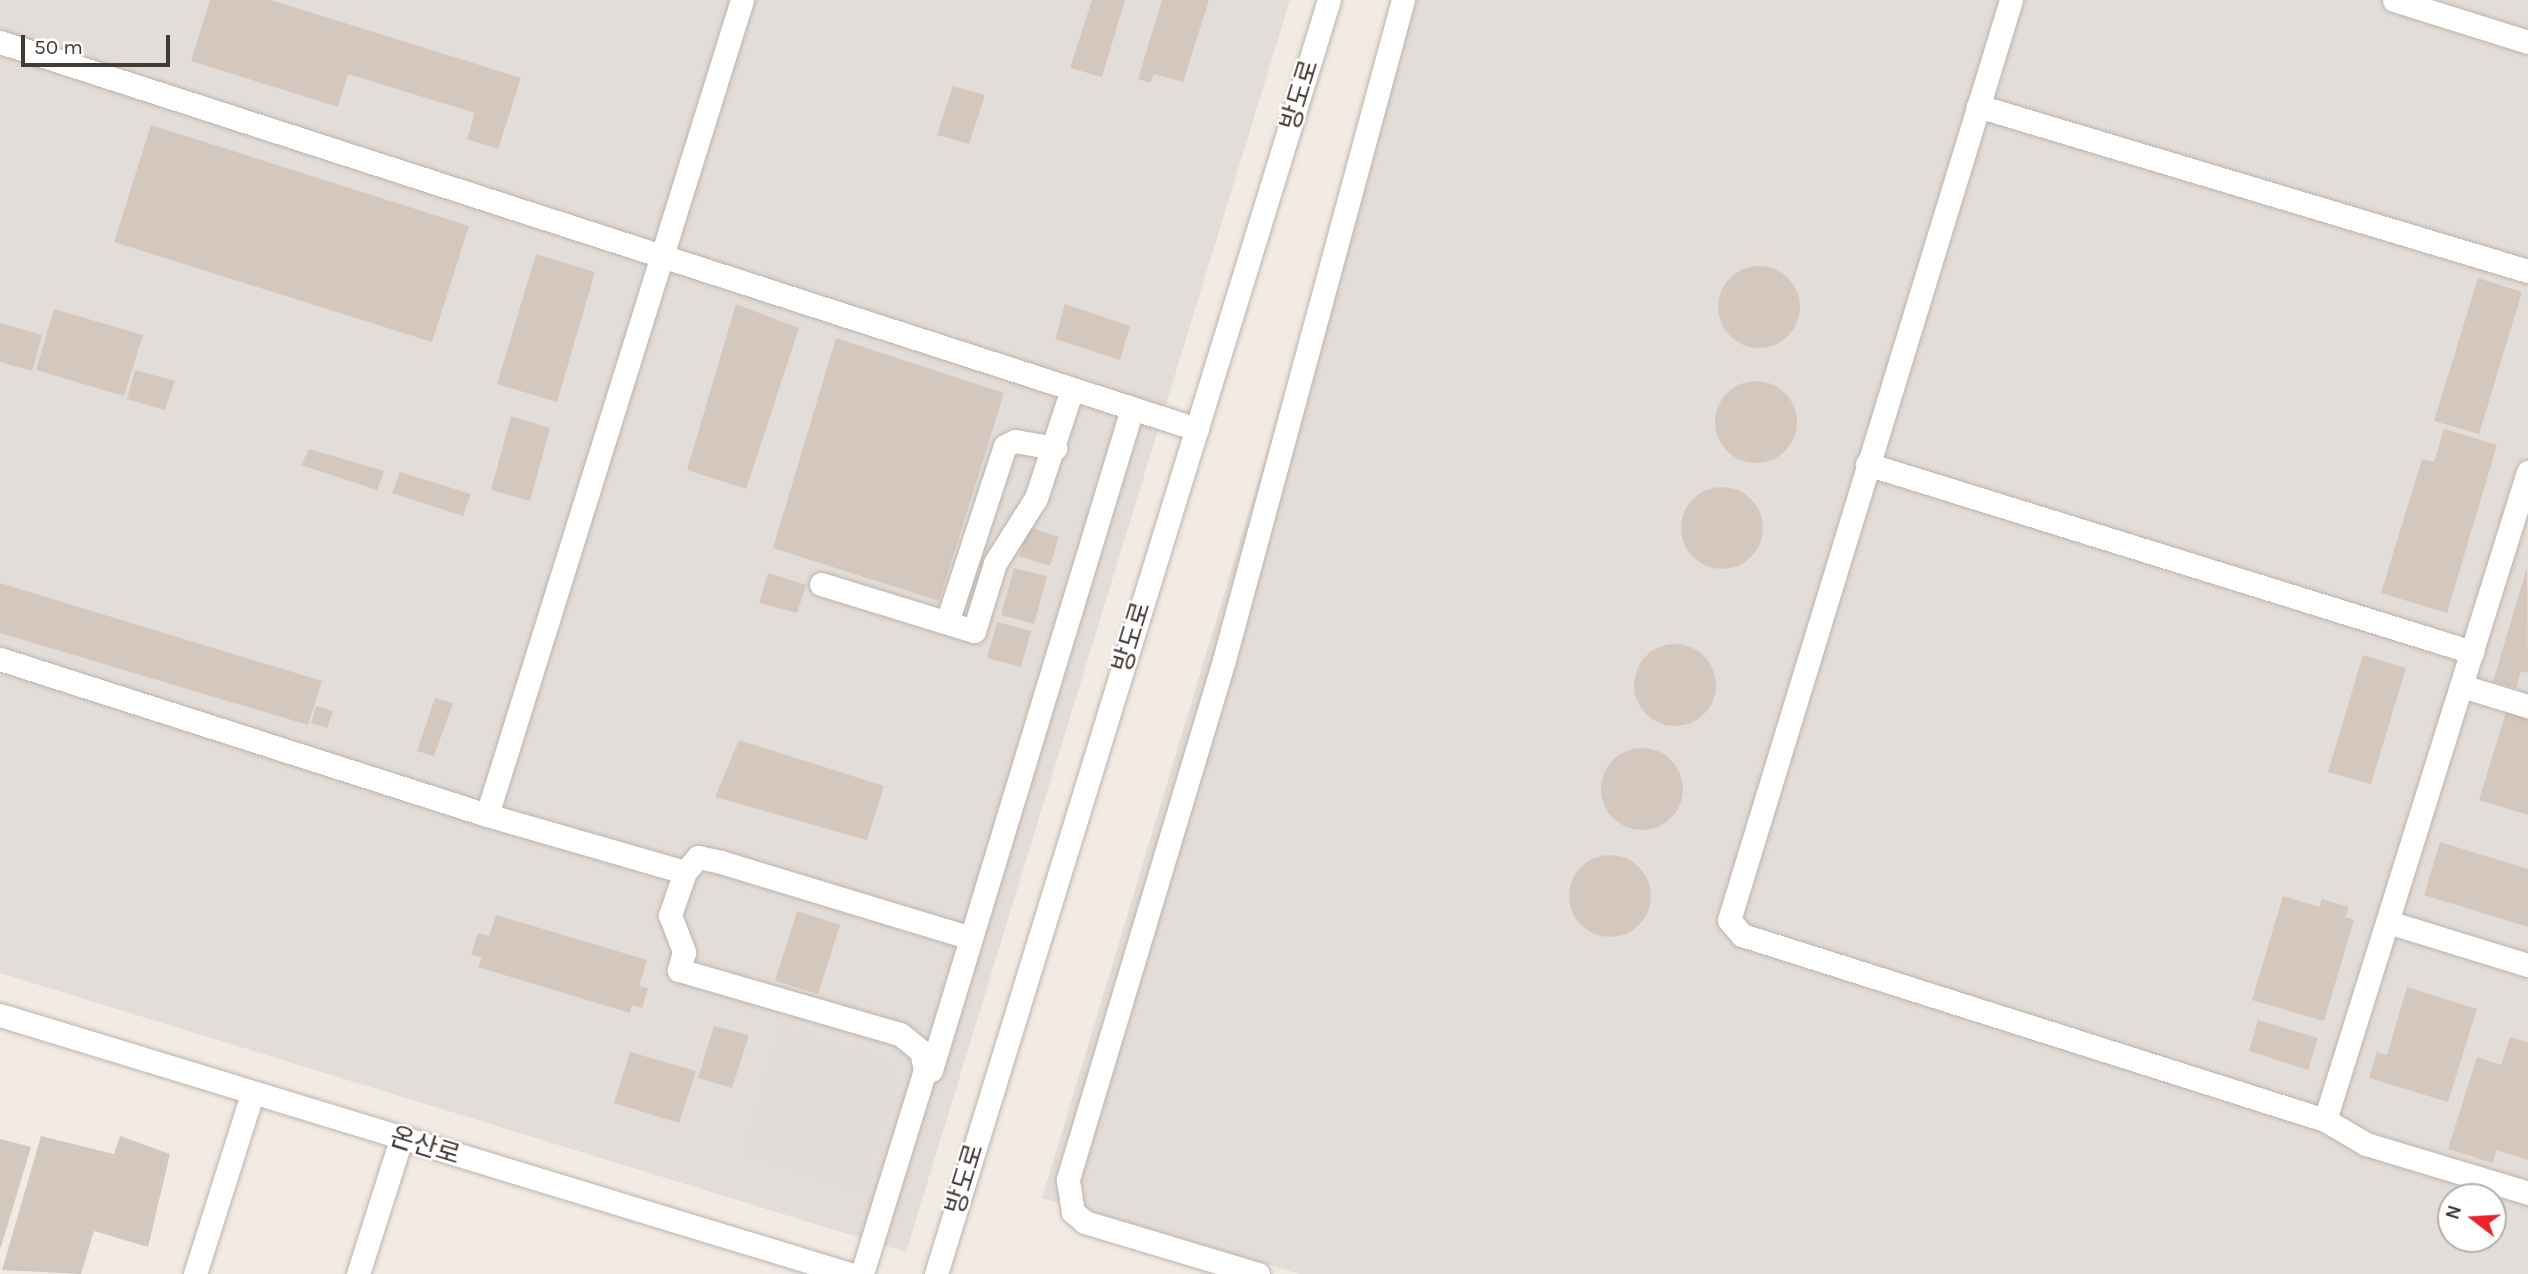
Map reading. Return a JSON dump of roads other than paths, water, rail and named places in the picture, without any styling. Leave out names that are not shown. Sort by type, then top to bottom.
[{"type":"street","points":[[487,815],[742,0]]},
{"type":"street","name":"방도로","points":[[936,1274],[1329,0]]},
{"type":"street","points":[[1258,1274],[1085,1222],[1073,1212],[1068,1179],[1224,660],[1403,0]]},
{"type":"street","points":[[2011,0],[1728,911],[1733,928],[1742,935],[2325,1120],[2367,1144],[2528,1193]]},
{"type":"street","points":[[2394,0],[2528,42]]},
{"type":"street","points":[[0,42],[1196,429]]},
{"type":"street","points":[[1978,106],[2528,271]]},
{"type":"street","points":[[821,584],[974,631],[995,563],[1037,498],[1072,389]]},
{"type":"street","points":[[925,1070],[931,1070],[1132,409]]},
{"type":"street","points":[[947,622],[1005,446],[1015,441],[1055,448]]},
{"type":"street","points":[[1867,464],[2472,652]]},
{"type":"street","points":[[2325,1120],[2528,472]]},
{"type":"street","points":[[0,659],[487,815],[685,872]]},
{"type":"street","points":[[2462,686],[2528,706]]},
{"type":"street","points":[[862,1274],[925,1070],[920,1051],[900,1034],[679,970],[684,952],[670,915],[685,872],[698,857],[971,938]]},
{"type":"street","points":[[2388,922],[2528,965]]},
{"type":"street","name":"온산로","points":[[0,1015],[252,1094],[850,1274]]},
{"type":"street","points":[[195,1274],[252,1094]]},
{"type":"street","points":[[358,1274],[401,1139]]}]
